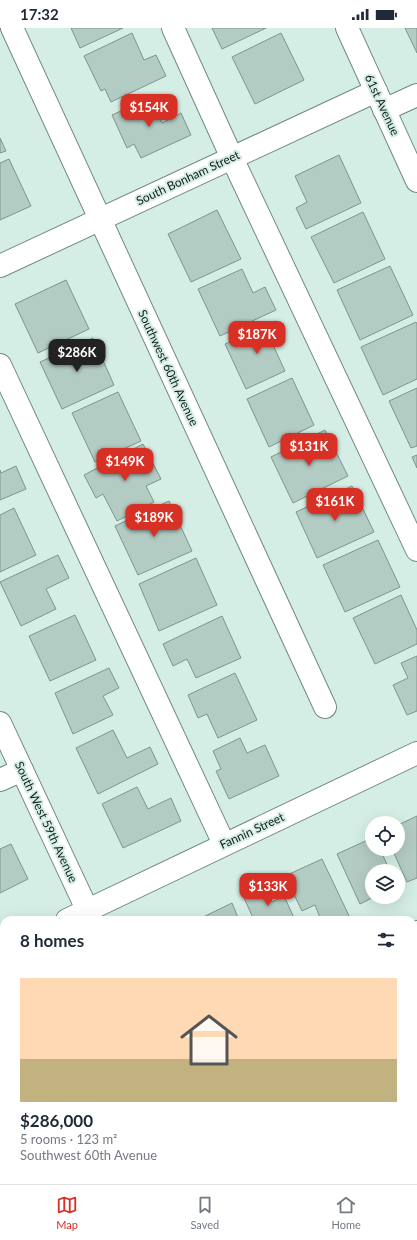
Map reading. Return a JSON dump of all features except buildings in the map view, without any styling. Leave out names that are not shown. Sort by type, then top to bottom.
[{"type":"street","name":"Southwest 60th Avenue","points":[[12,28],[325,707]]},
{"type":"street","points":[[173,28],[232,158],[417,550]]},
{"type":"street","name":"61st Avenue","points":[[347,28],[417,181]]},
{"type":"street","name":"South Bonham Street","points":[[0,266],[232,158],[380,101],[417,95]]},
{"type":"street","points":[[0,365],[224,844]]},
{"type":"street","name":"South West 59th Avenue","points":[[0,723],[89,915]]},
{"type":"street","name":"Fannin Street","points":[[89,915],[224,844],[417,753]]},
{"type":"street","points":[[0,780],[22,770]]}]
